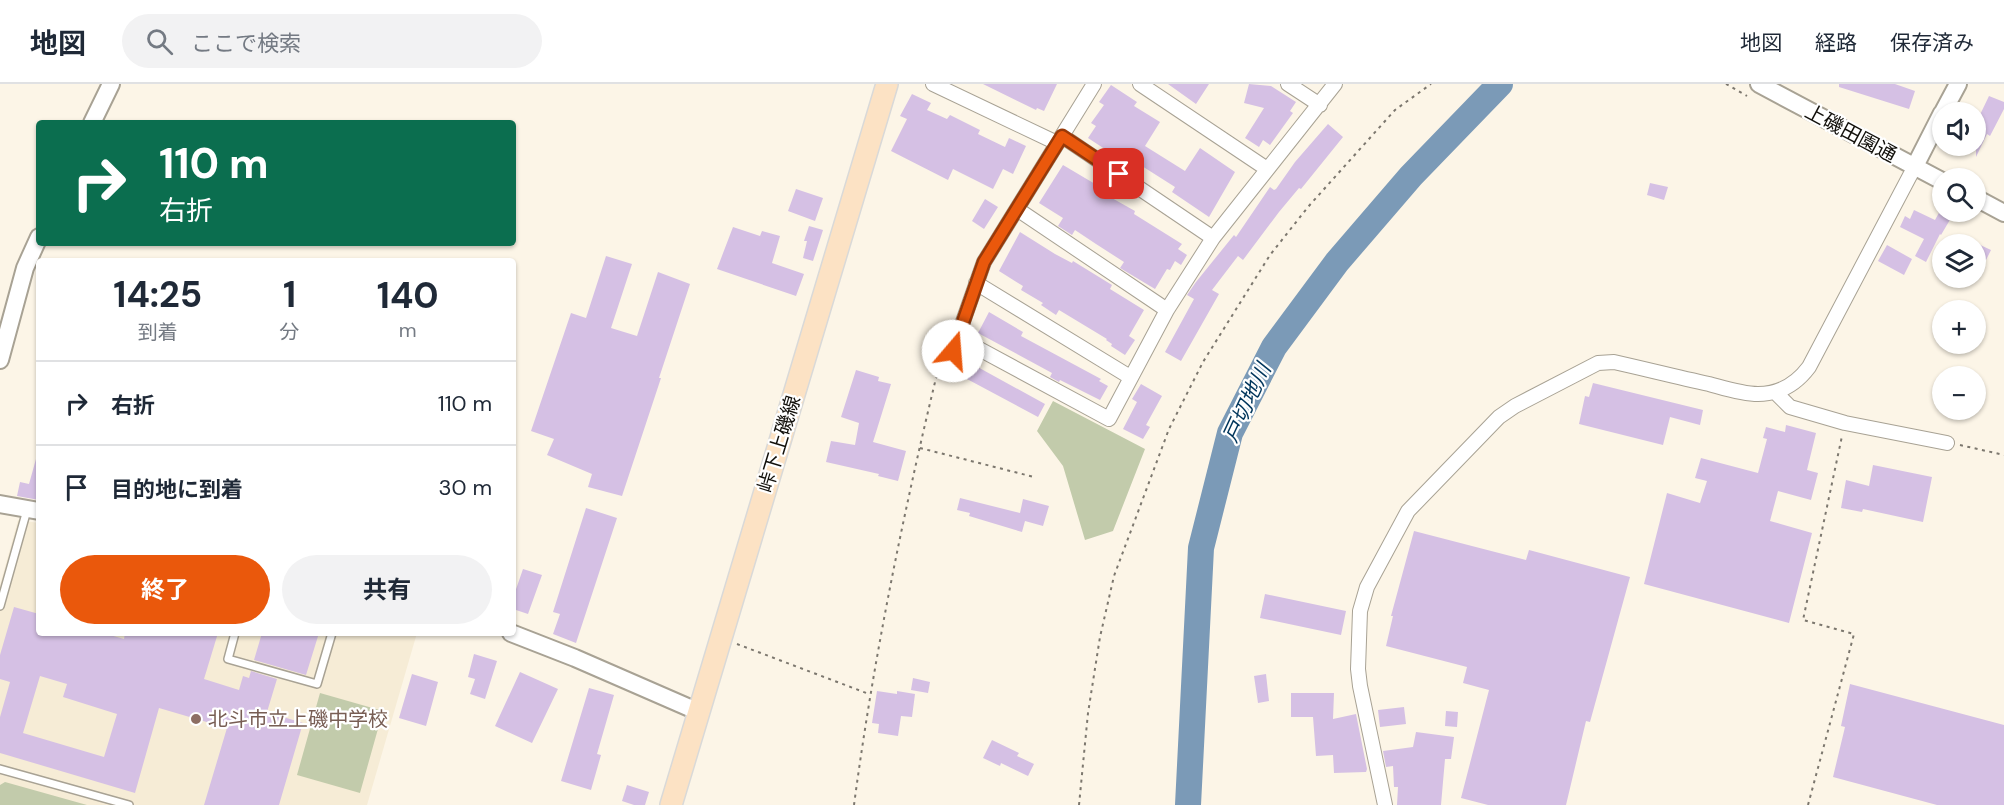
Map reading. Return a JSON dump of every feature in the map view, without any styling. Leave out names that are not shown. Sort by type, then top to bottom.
[{"type":"main road","name":"峠下上磯線","points":[[671,805],[887,84]]},
{"type":"street","points":[[93,120],[111,84]]},
{"type":"street","points":[[933,84],[950,88],[1060,140],[1213,238]]},
{"type":"street","points":[[948,364],[984,262],[1094,84]]},
{"type":"street","points":[[1140,84],[1267,169]]},
{"type":"street","points":[[1288,84],[1320,105]]},
{"type":"street","points":[[957,337],[1109,419],[1167,310],[1213,238],[1335,84]]},
{"type":"street","name":"上磯田園通","points":[[1759,84],[1932,175]]},
{"type":"street","points":[[1949,102],[1958,84]]},
{"type":"street","points":[[1385,805],[1360,686],[1358,669],[1360,611],[1367,587],[1408,512],[1499,417],[1598,363],[1614,362],[1758,394],[1775,392],[1801,377],[1809,367],[1932,134]]},
{"type":"street","points":[[1986,203],[2004,213]]},
{"type":"street","points":[[1017,209],[1167,310]]},
{"type":"street","points":[[0,360],[25,268],[36,244]]},
{"type":"street","points":[[976,283],[1130,378]]},
{"type":"street","points":[[1775,392],[1790,407],[1845,423],[1947,442]]},
{"type":"street","points":[[0,504],[33,510]]},
{"type":"street","points":[[516,635],[699,712]]},
{"type":"lane","points":[[0,606],[33,510]]},
{"type":"lane","points":[[234,636],[228,659],[317,684],[331,636]]},
{"type":"lane","points":[[0,770],[129,805]]},
{"type":"path","points":[[1079,805],[1088,713],[1100,637],[1114,576],[1169,429],[1203,362],[1270,255],[1308,207],[1395,110],[1431,84]]},
{"type":"path","points":[[854,805],[870,694],[919,448],[936,378],[948,364]]},
{"type":"path","points":[[1808,805],[1854,634],[1803,620],[1845,423]]},
{"type":"path","points":[[1947,442],[2004,455]]},
{"type":"path","points":[[919,448],[1034,477]]},
{"type":"path","points":[[721,637],[870,694]]},
{"type":"shaded area","name":"北斗市立上磯中学校","points":[[18,520],[36,523],[36,636],[416,636],[367,805],[0,805],[0,585]]},
{"type":"green space","points":[[1053,401],[1145,449],[1113,531],[1085,540],[1063,466],[1037,431]]},
{"type":"green space","points":[[320,693],[383,711],[360,793],[297,775]]},
{"type":"green space","points":[[5,782],[87,805],[0,805],[0,785]]},
{"type":"building","points":[[983,84],[1057,84],[1044,111],[1037,108],[1036,110]]},
{"type":"building","points":[[1168,84],[1209,84],[1196,104]]},
{"type":"building","points":[[1249,84],[1271,86],[1296,102],[1290,111],[1293,113],[1270,145],[1263,140],[1259,147],[1245,138],[1264,108],[1244,103]]},
{"type":"building","points":[[1839,84],[1895,84],[1915,91],[1909,109],[1839,87]]},
{"type":"building","points":[[1111,85],[1137,102],[1134,106],[1160,122],[1145,146],[1185,171],[1200,148],[1235,172],[1209,217],[1172,192],[1175,187],[1123,154],[1120,159],[1088,138],[1096,126],[1091,123],[1104,105],[1099,102]]},
{"type":"building","points":[[912,94],[931,103],[927,110],[947,119],[950,115],[980,130],[978,134],[1005,147],[1009,138],[1026,146],[1013,174],[1003,169],[993,189],[953,169],[948,180],[891,151],[907,119],[900,116]]},
{"type":"building","points":[[1989,96],[2004,102],[2004,109],[1990,136],[1987,134],[1986,136],[1986,102]]},
{"type":"building","points":[[1328,124],[1343,137],[1301,189],[1299,188],[1279,212],[1243,260],[1238,256],[1212,290],[1219,294],[1181,361],[1165,352],[1194,299],[1187,295],[1196,282],[1234,235],[1236,237],[1270,187],[1276,189],[1295,162]]},
{"type":"building","points":[[1063,165],[1112,194],[1110,197],[1135,211],[1134,214],[1182,244],[1178,249],[1187,255],[1181,265],[1175,261],[1170,270],[1167,269],[1155,289],[1120,268],[1124,262],[1075,230],[1072,235],[1058,226],[1063,218],[1039,203]]},
{"type":"building","points":[[1650,183],[1668,187],[1664,200],[1647,195]]},
{"type":"building","points":[[796,189],[823,198],[815,221],[788,211]]},
{"type":"building","points":[[985,199],[998,207],[984,229],[972,221]]},
{"type":"building","points":[[1914,210],[1932,219],[1932,222],[1949,222],[1942,234],[1932,234],[1932,250],[1926,262],[1915,256],[1924,239],[1900,227],[1905,216],[1910,219]]},
{"type":"building","points":[[809,226],[823,230],[813,261],[803,258],[807,241],[804,241]]},
{"type":"building","points":[[733,227],[760,236],[762,231],[780,236],[772,263],[804,274],[796,296],[717,269]]},
{"type":"building","points":[[1020,232],[1112,285],[1110,289],[1144,310],[1129,336],[1135,340],[1125,355],[1111,346],[1112,344],[1107,339],[1059,310],[1056,315],[1041,305],[1043,303],[1021,290],[1023,286],[999,271]]},
{"type":"building","points":[[1887,245],[1912,259],[1904,275],[1878,261]]},
{"type":"building","points":[[1986,248],[1991,250],[1986,260]]},
{"type":"building","points":[[606,256],[632,264],[611,328],[637,336],[658,272],[690,284],[622,496],[588,487],[592,474],[547,455],[554,439],[531,431],[571,313],[586,318]]},
{"type":"building","points":[[989,312],[1023,332],[1021,336],[1101,379],[1099,381],[1108,386],[1100,400],[1060,380],[1059,382],[1050,377],[1052,373],[978,333]]},
{"type":"building","points":[[974,365],[1045,404],[1038,417],[967,379]]},
{"type":"building","points":[[856,370],[879,377],[878,381],[891,384],[873,442],[906,451],[898,481],[878,476],[879,474],[826,462],[831,441],[855,445],[859,423],[841,417]]},
{"type":"building","points":[[1593,383],[1703,410],[1700,425],[1670,417],[1663,445],[1579,424],[1585,396],[1589,397]]},
{"type":"building","points":[[1141,384],[1162,396],[1146,425],[1150,427],[1143,439],[1123,429],[1137,402],[1132,399]]},
{"type":"building","points":[[1786,425],[1816,433],[1807,470],[1818,473],[1811,500],[1778,491],[1770,521],[1812,533],[1789,623],[1644,584],[1667,493],[1700,503],[1707,481],[1695,478],[1701,458],[1758,473],[1767,439],[1763,438],[1766,427],[1785,432]]},
{"type":"building","points":[[36,459],[36,499],[17,496],[20,482],[29,484]]},
{"type":"building","points":[[1873,465],[1932,477],[1923,522],[1863,509],[1862,512],[1841,508],[1846,480],[1869,486]]},
{"type":"building","points":[[960,498],[1020,513],[1023,499],[1049,506],[1043,526],[1025,521],[1022,532],[969,516],[970,513],[957,510]]},
{"type":"building","points":[[586,508],[617,518],[576,643],[553,634],[560,614],[553,612]]},
{"type":"building","points":[[1414,531],[1526,560],[1529,550],[1630,577],[1590,722],[1586,721],[1566,805],[1488,805],[1461,798],[1489,690],[1463,683],[1467,667],[1386,646],[1393,616],[1391,616]]},
{"type":"building","points":[[523,569],[542,575],[528,614],[516,610],[516,589]]},
{"type":"building","points":[[1265,594],[1346,611],[1341,635],[1260,618]]},
{"type":"building","points":[[14,607],[36,613],[36,636],[114,636],[124,639],[124,636],[217,636],[204,679],[239,690],[243,676],[249,678],[251,671],[277,679],[267,712],[303,723],[279,805],[204,805],[227,728],[159,708],[135,793],[0,753],[0,717],[10,682],[0,679],[0,655]],"holes":[[[40,676],[67,684],[63,697],[117,714],[104,757],[23,733]]]},
{"type":"building","points":[[261,636],[318,636],[306,675],[254,660]]},
{"type":"building","points":[[474,654],[497,661],[485,699],[470,694],[475,679],[468,677]]},
{"type":"building","points":[[520,672],[558,689],[532,743],[495,726]]},
{"type":"building","points":[[412,674],[438,682],[426,726],[399,718]]},
{"type":"building","points":[[1266,674],[1269,701],[1258,703],[1254,676]]},
{"type":"building","points":[[913,678],[930,682],[928,693],[911,690]]},
{"type":"building","points":[[1850,684],[2004,725],[2004,805],[1937,805],[1833,777],[1845,727],[1841,726]]},
{"type":"building","points":[[589,688],[614,695],[597,754],[601,755],[591,790],[561,781]]},
{"type":"building","points":[[877,691],[915,694],[912,717],[901,716],[898,736],[878,733],[879,724],[872,723]]},
{"type":"building","points":[[1291,693],[1334,693],[1333,719],[1356,714],[1366,772],[1334,773],[1333,755],[1316,756],[1313,717],[1291,717]]},
{"type":"building","points":[[1404,707],[1406,724],[1380,727],[1378,710]]},
{"type":"building","points":[[1446,711],[1458,712],[1457,727],[1445,726]]},
{"type":"building","points":[[1416,732],[1454,737],[1451,759],[1445,759],[1441,805],[1397,805],[1398,787],[1394,787],[1393,766],[1386,767],[1383,751],[1413,747]]},
{"type":"building","points":[[992,740],[1019,753],[1017,756],[1034,764],[1028,776],[1001,763],[1000,766],[983,758]]},
{"type":"building","points":[[627,785],[649,792],[645,805],[634,805],[622,801]]},
{"type":"waterway","name":"戸切地川","points":[[1188,805],[1201,548],[1230,433],[1274,347],[1337,262],[1411,176],[1500,84]]},
{"type":"place","name":"北斗市立上磯中学校","points":[[196,719]]},
{"type":"route","points":[[953,351],[984,262],[1062,136],[1119,174]]}]
